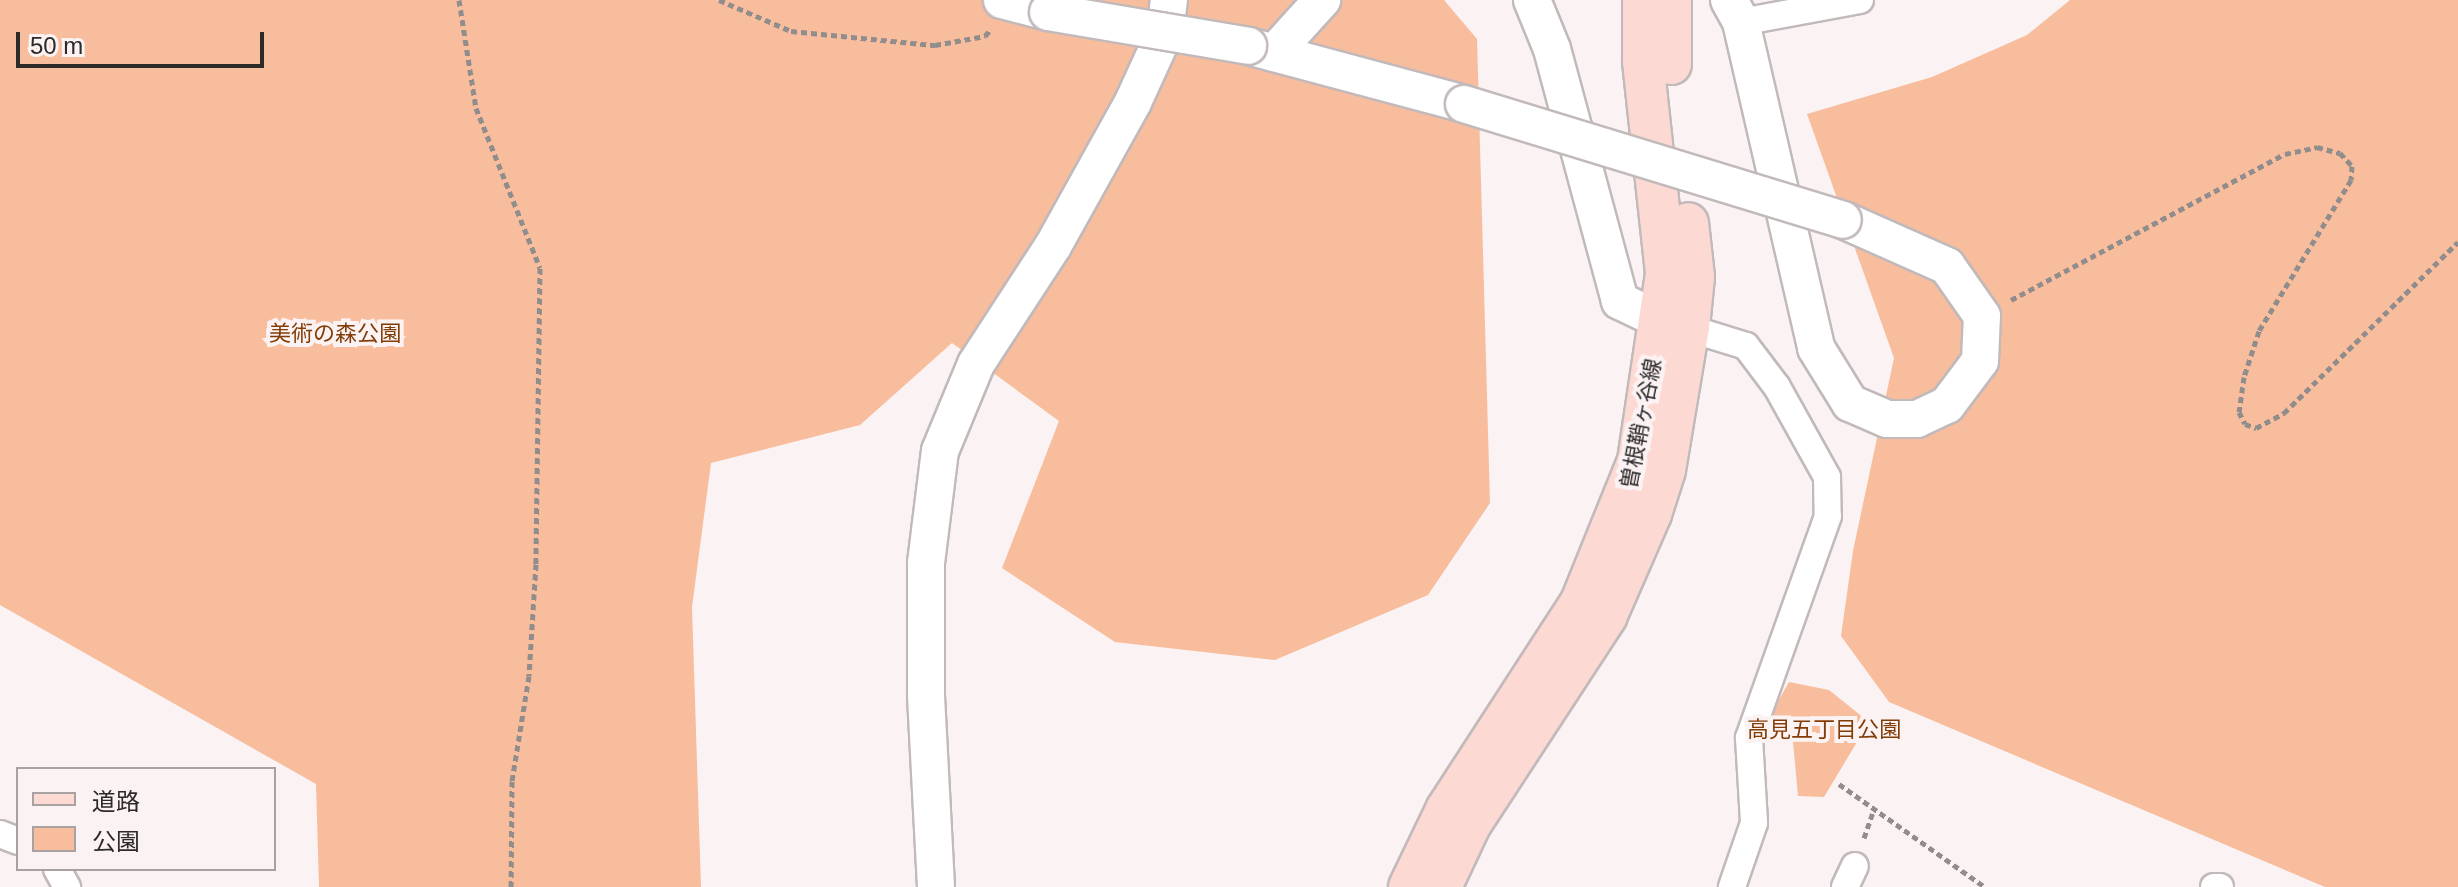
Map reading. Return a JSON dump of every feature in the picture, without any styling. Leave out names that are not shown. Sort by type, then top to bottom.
[{"type":"main road","name":"曽根鞘ヶ谷線","points":[[1441,887],[1470,825],[1606,617],[1628,570],[1665,470],[1675,324],[1666,273],[1643,60],[1643,0]]},
{"type":"main road","name":"曽根鞘ヶ谷線","points":[[1409,887],[1446,810],[1581,602],[1603,558],[1638,461],[1675,324],[1694,277],[1671,62],[1671,0]]},
{"type":"street","points":[[936,887],[926,695],[926,563],[940,451],[976,364],[1053,246],[1133,102],[1165,32],[1169,0]]},
{"type":"street","points":[[1261,49],[1322,0]]},
{"type":"street","points":[[1532,0],[1552,49],[1620,301],[1675,324],[1746,346],[1777,387],[1827,477],[1828,516],[1749,738],[1754,823],[1732,887]]},
{"type":"street","points":[[1007,1],[1048,12],[1261,49],[1464,104],[1843,220],[1947,266],[1982,316],[1980,361],[1947,405],[1917,419],[1887,419],[1850,403],[1816,348],[1735,11],[1856,1]]},
{"type":"street","points":[[2214,887],[2220,887]]},
{"type":"path","points":[[459,0],[476,108],[540,268],[536,564],[529,676],[512,781],[511,887]]},
{"type":"path","points":[[719,0],[791,31],[935,45],[985,36],[1007,1]]},
{"type":"path","points":[[1982,316],[2285,154],[2317,147],[2340,153],[2352,166],[2351,180],[2259,331],[2244,377],[2239,412],[2245,424],[2256,428],[2284,413],[2458,242]]},
{"type":"path","points":[[1839,784],[1985,887]]},
{"type":"green space","name":"美術の森公園","points":[[0,0],[1444,0],[1477,39],[1490,503],[1428,595],[1275,660],[1115,642],[1002,568],[1059,421],[952,343],[860,425],[711,463],[692,607],[701,887],[319,887],[316,784],[0,605]]},
{"type":"green space","points":[[2070,0],[2458,0],[2458,887],[2325,887],[1889,702],[1841,636],[1853,551],[1894,358],[1807,114],[1932,77],[2027,35]]},
{"type":"green space","name":"高見五丁目公園","points":[[1789,682],[1829,690],[1869,722],[1824,797],[1798,796],[1793,742],[1775,738],[1776,717],[1771,714]]}]
